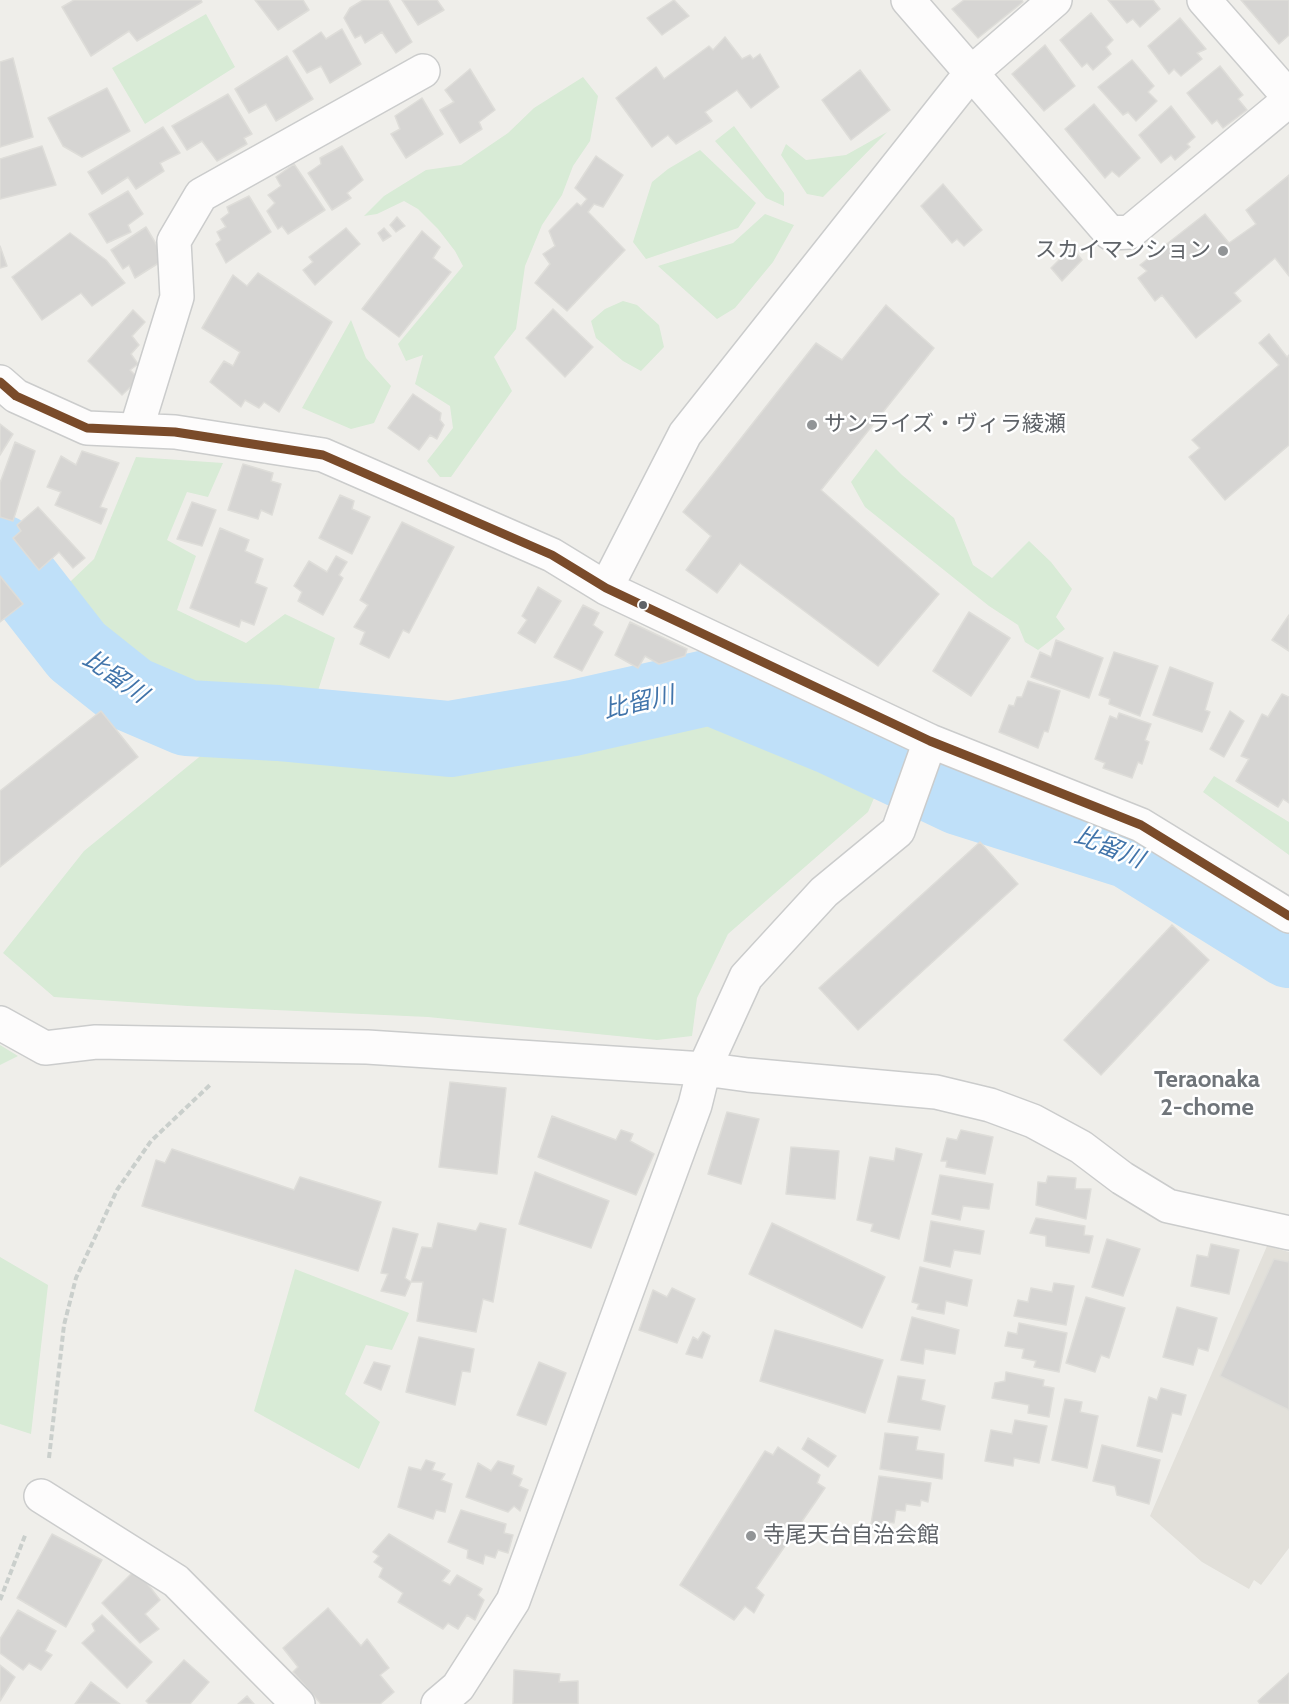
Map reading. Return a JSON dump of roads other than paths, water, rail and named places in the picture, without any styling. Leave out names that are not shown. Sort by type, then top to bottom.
[{"type":"street","points":[[908,0],[1110,233],[1130,232],[1289,99],[1204,0]]},
{"type":"street","points":[[606,588],[686,434],[971,73],[1056,0]]},
{"type":"street","points":[[136,430],[177,297],[174,241],[201,195],[423,71]]},
{"type":"street","points":[[0,382],[16,396],[87,428],[175,432],[322,455],[552,555],[606,588],[929,747],[1141,825],[1289,916]]},
{"type":"street","points":[[438,1704],[458,1687],[513,1601],[695,1105],[704,1069],[746,977],[824,892],[898,831],[929,747]]},
{"type":"street","points":[[0,1023],[45,1048],[96,1042],[366,1047],[704,1069],[936,1092],[990,1105],[1033,1121],[1081,1147],[1122,1178],[1168,1206],[1289,1233]]},
{"type":"street","points":[[41,1496],[176,1581],[298,1704]]},
{"type":"waterway","name":"比留川","points":[[0,552],[77,651],[131,694],[187,718],[278,723],[450,739],[573,718],[711,687],[830,736],[959,797],[1130,851],[1289,950]]},
{"type":"place","name":"スカイマンション","points":[[1223,251]]},
{"type":"place","name":"サンライズ・ヴィラ綾瀬","points":[[812,425]]},
{"type":"place","name":"寺尾天台自治会館","points":[[751,1536]]},
{"type":"district","name":"Teraonaka 2-chome","points":[[1207,1094]]}]
